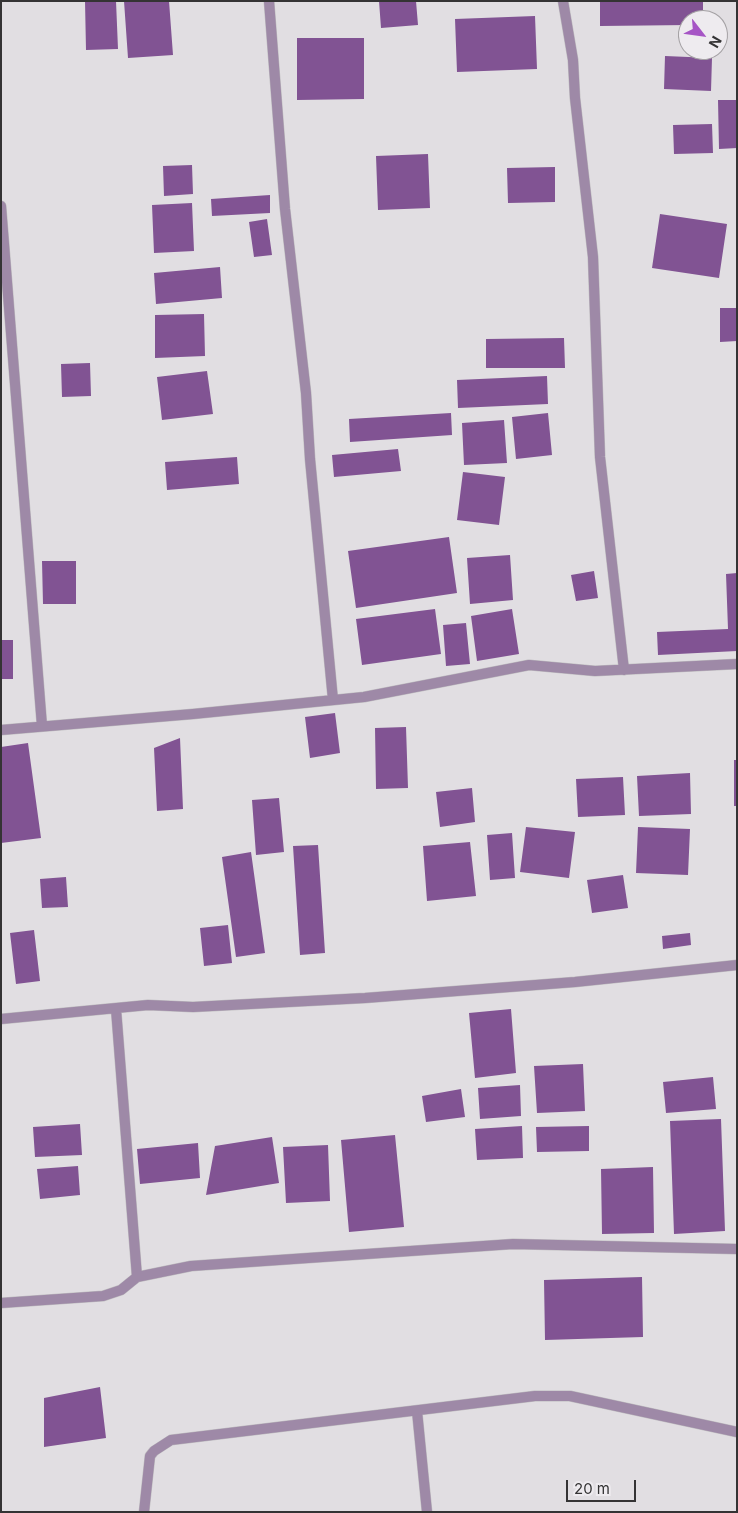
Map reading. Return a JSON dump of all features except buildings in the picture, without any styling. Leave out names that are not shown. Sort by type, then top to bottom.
[{"type":"street","points":[[269,1],[285,209],[306,393],[310,459],[332,700]]},
{"type":"street","points":[[563,1],[572,60],[593,257],[600,456],[624,670]]},
{"type":"street","points":[[1,206],[42,726]]},
{"type":"street","points":[[1,730],[364,697],[530,665],[595,671],[737,664]]},
{"type":"street","points":[[1,1019],[148,1005],[193,1007],[375,997],[575,982],[737,965]]},
{"type":"street","points":[[116,1009],[137,1277]]},
{"type":"street","points":[[1,1303],[103,1296],[121,1290],[137,1277],[191,1266],[513,1244],[737,1248]]},
{"type":"street","points":[[144,1512],[150,1456],[154,1451],[171,1440],[534,1396],[570,1396],[737,1432]]},
{"type":"street","points":[[417,1410],[426,1512]]}]
